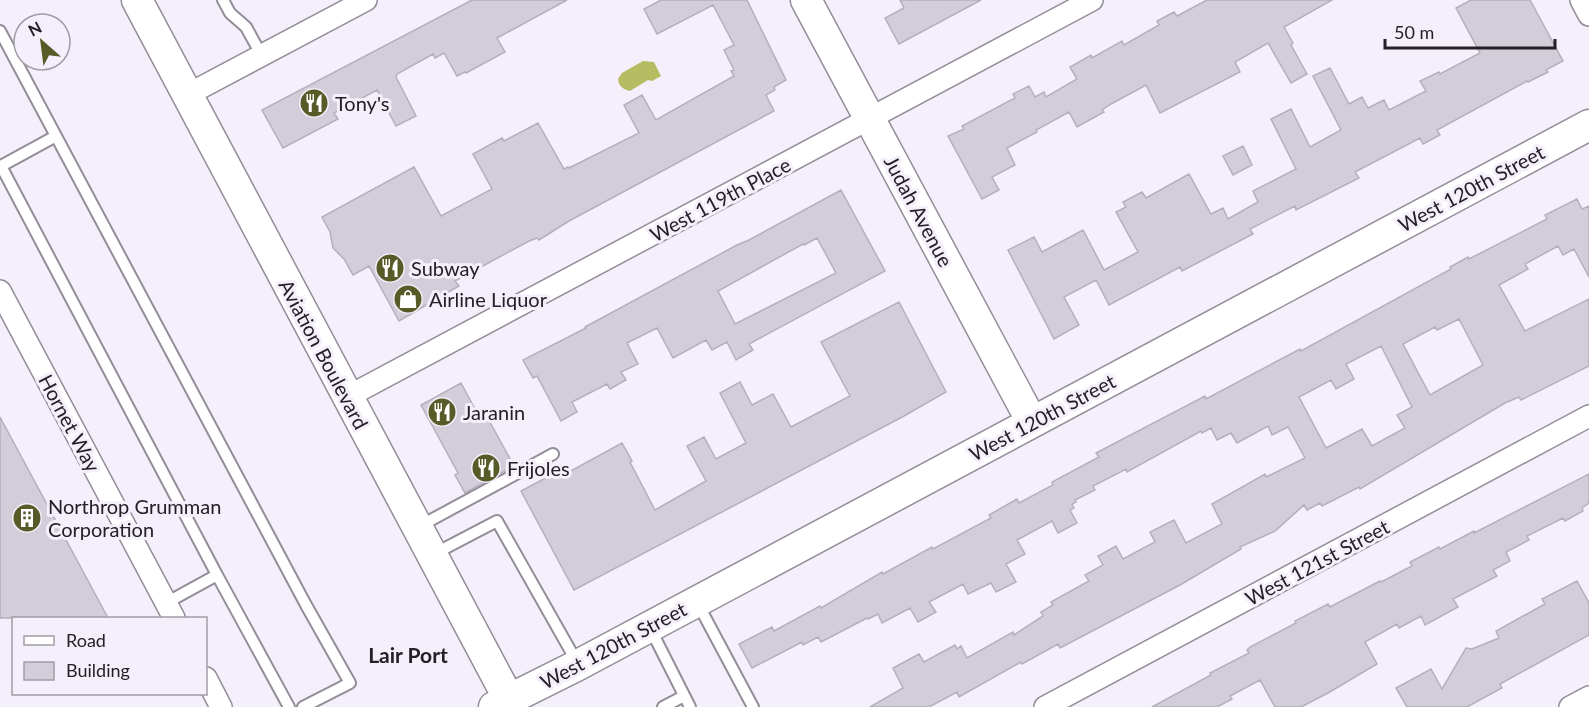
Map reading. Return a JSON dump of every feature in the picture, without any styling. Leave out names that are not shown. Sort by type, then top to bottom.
[{"type":"main road","name":"Aviation Boulevard","points":[[137,0],[418,528],[506,705]]},
{"type":"main road","name":"Judah Avenue","points":[[806,0],[1032,422]]},
{"type":"main road","name":"West 120th Street","points":[[506,705],[649,626],[1589,125]]},
{"type":"street","points":[[187,94],[366,0]]},
{"type":"street","name":"West 119th Place","points":[[347,398],[1092,0]]},
{"type":"street","points":[[1581,0],[1589,15]]},
{"type":"street","name":"Hornet Way","points":[[0,291],[170,611]]},
{"type":"street","name":"West 121st Street","points":[[1045,707],[1589,416]]},
{"type":"street","points":[[207,680],[221,707]]},
{"type":"street","points":[[1570,707],[1589,697]]},
{"type":"lane","points":[[223,0],[230,13],[246,27],[262,56]]},
{"type":"lane","points":[[0,31],[306,605],[350,683],[303,707]]},
{"type":"lane","points":[[56,136],[0,166],[289,707]]},
{"type":"lane","points":[[418,528],[552,454]]},
{"type":"lane","points":[[432,555],[497,521],[578,665]]},
{"type":"lane","points":[[170,611],[218,575]]},
{"type":"lane","points":[[696,601],[753,707]]},
{"type":"lane","points":[[649,626],[690,707]]},
{"type":"lane","points":[[663,707],[684,696]]},
{"type":"shaded area","points":[[643,61],[654,62],[661,76],[652,81],[648,80],[630,91],[622,87],[618,79],[622,73]]},
{"type":"building","points":[[472,0],[567,0],[497,38],[505,52],[466,73],[457,76],[444,53],[435,58],[433,54],[397,74],[396,77],[416,116],[396,126],[377,90],[334,113],[338,119],[283,148],[262,110]]},
{"type":"building","points":[[661,0],[747,0],[786,80],[766,95],[774,111],[569,221],[539,240],[537,238],[529,241],[455,281],[459,286],[399,321],[369,266],[353,275],[344,259],[333,248],[330,232],[322,217],[414,167],[441,216],[492,189],[473,154],[502,138],[504,141],[538,123],[564,169],[569,168],[639,133],[624,105],[642,95],[656,120],[734,76],[731,71],[734,70],[724,50],[734,45],[713,5],[657,34],[644,9]]},
{"type":"building","points":[[900,0],[981,0],[899,44],[885,18],[904,8]]},
{"type":"building","points":[[1207,0],[1332,0],[1284,27],[1307,74],[1291,83],[1268,43],[1235,62],[1240,72],[1160,113],[1146,85],[1111,104],[1102,110],[1104,112],[1077,127],[1069,112],[1007,148],[1015,165],[992,177],[999,190],[982,199],[948,136],[964,129],[962,126],[1015,98],[1013,94],[1029,86],[1035,97],[1044,92],[1046,97],[1077,79],[1070,67],[1122,41],[1124,45],[1159,25],[1157,21],[1174,12],[1177,16]]},
{"type":"building","points":[[1471,0],[1530,0],[1563,61],[1546,70],[1548,72],[1437,130],[1440,135],[1423,144],[1420,138],[1355,172],[1359,178],[1296,210],[1295,206],[1250,229],[1253,234],[1182,271],[1180,267],[1109,305],[1096,280],[1064,297],[1079,325],[1054,339],[1008,250],[1034,237],[1042,252],[1083,230],[1104,270],[1138,252],[1116,212],[1126,207],[1123,202],[1142,192],[1146,198],[1189,174],[1211,214],[1223,208],[1228,219],[1258,202],[1253,191],[1296,169],[1271,119],[1291,109],[1310,147],[1341,130],[1313,76],[1330,68],[1349,104],[1362,97],[1368,108],[1384,100],[1389,110],[1426,91],[1420,81],[1439,72],[1440,74],[1480,53],[1456,8]]},
{"type":"building","points":[[1243,146],[1252,165],[1233,175],[1223,156]]},
{"type":"building","points":[[841,190],[885,271],[749,344],[753,350],[736,360],[727,342],[712,350],[706,340],[673,358],[657,328],[627,343],[638,364],[621,372],[626,380],[610,389],[607,384],[572,402],[577,412],[561,421],[537,376],[533,378],[523,360]],"holes":[[[817,238],[836,273],[735,324],[718,291]]]},
{"type":"building","points":[[1577,199],[1582,209],[1589,206],[1589,277],[1574,249],[1563,255],[1558,246],[1525,264],[1528,269],[1499,285],[1525,331],[1589,299],[1589,366],[1521,400],[1519,397],[1505,403],[1360,489],[1359,487],[1322,506],[1320,503],[1307,510],[1304,505],[1275,531],[1240,547],[1241,549],[1180,585],[1060,648],[1058,644],[1022,664],[1021,662],[959,697],[957,692],[929,707],[870,707],[903,688],[893,668],[919,654],[924,662],[955,645],[957,649],[961,646],[967,658],[1013,632],[1014,635],[1043,616],[1041,612],[1053,605],[1051,602],[1089,581],[1085,575],[1103,565],[1098,556],[1116,546],[1123,559],[1155,542],[1150,532],[1174,520],[1186,543],[1222,524],[1212,504],[1265,474],[1266,477],[1305,458],[1288,427],[1272,435],[1268,426],[1237,443],[1231,433],[1217,440],[1211,428],[1202,433],[1201,431],[1127,472],[1126,469],[1093,486],[1095,490],[1075,500],[1076,502],[1072,504],[1074,508],[1070,510],[1077,523],[1058,533],[1052,521],[1017,540],[1025,554],[1006,564],[1016,582],[996,592],[991,583],[968,594],[963,584],[929,602],[936,612],[918,622],[910,608],[882,623],[878,614],[821,642],[818,637],[803,645],[802,642],[752,668],[739,644],[772,627],[774,631],[820,606],[821,608],[882,572],[883,574],[932,547],[933,549],[991,518],[989,515],[1017,499],[1019,503],[1053,485],[1052,482],[1099,457],[1096,453],[1205,396],[1206,399],[1300,349],[1301,351],[1451,269],[1450,267],[1468,257],[1469,259],[1547,219],[1545,215]],"holes":[[[1459,319],[1483,365],[1430,395],[1403,344],[1435,327],[1437,330]],[[1381,346],[1412,407],[1397,415],[1405,428],[1372,446],[1362,429],[1326,448],[1299,397],[1331,380],[1336,389],[1354,379],[1346,364]]]},
{"type":"building","points":[[899,302],[946,392],[574,590],[521,491],[566,467],[569,472],[622,443],[655,510],[706,481],[687,446],[704,437],[716,459],[746,443],[720,393],[740,382],[752,405],[773,394],[791,427],[850,396],[821,342]]},
{"type":"building","points":[[461,383],[480,418],[486,415],[514,466],[465,493],[455,475],[458,473],[421,405]]},
{"type":"building","name":"Northrop Grumman Corporation","points":[[0,417],[107,617],[0,618]]},
{"type":"building","points":[[1589,474],[1589,503],[1582,508],[1583,511],[1527,536],[1529,540],[1506,552],[1510,561],[1493,570],[1497,576],[1453,599],[1458,607],[1425,625],[1421,616],[1399,628],[1397,624],[1365,642],[1377,664],[1328,693],[1301,707],[1275,707],[1260,680],[1230,696],[1232,699],[1217,707],[1152,707],[1249,653],[1247,650],[1250,647],[1296,623],[1295,621],[1328,604],[1330,607],[1381,582],[1412,566],[1410,562],[1474,531],[1474,533]]},
{"type":"building","points":[[1577,581],[1589,603],[1589,635],[1500,684],[1502,688],[1467,707],[1407,707],[1396,688],[1431,669],[1442,689],[1466,648],[1472,649],[1499,638],[1496,631],[1545,604],[1542,599]]},
{"type":"place","name":"Tony's","points":[[314,103]]},
{"type":"place","name":"Subway","points":[[390,268]]},
{"type":"place","name":"Airline Liquor","points":[[408,299]]},
{"type":"place","name":"Jaranin","points":[[442,412]]},
{"type":"place","name":"Frijoles","points":[[486,468]]},
{"type":"place","name":"Northrop Grumman Corporation","points":[[27,518]]},
{"type":"district","name":"Lair Port","points":[[408,654]]}]
